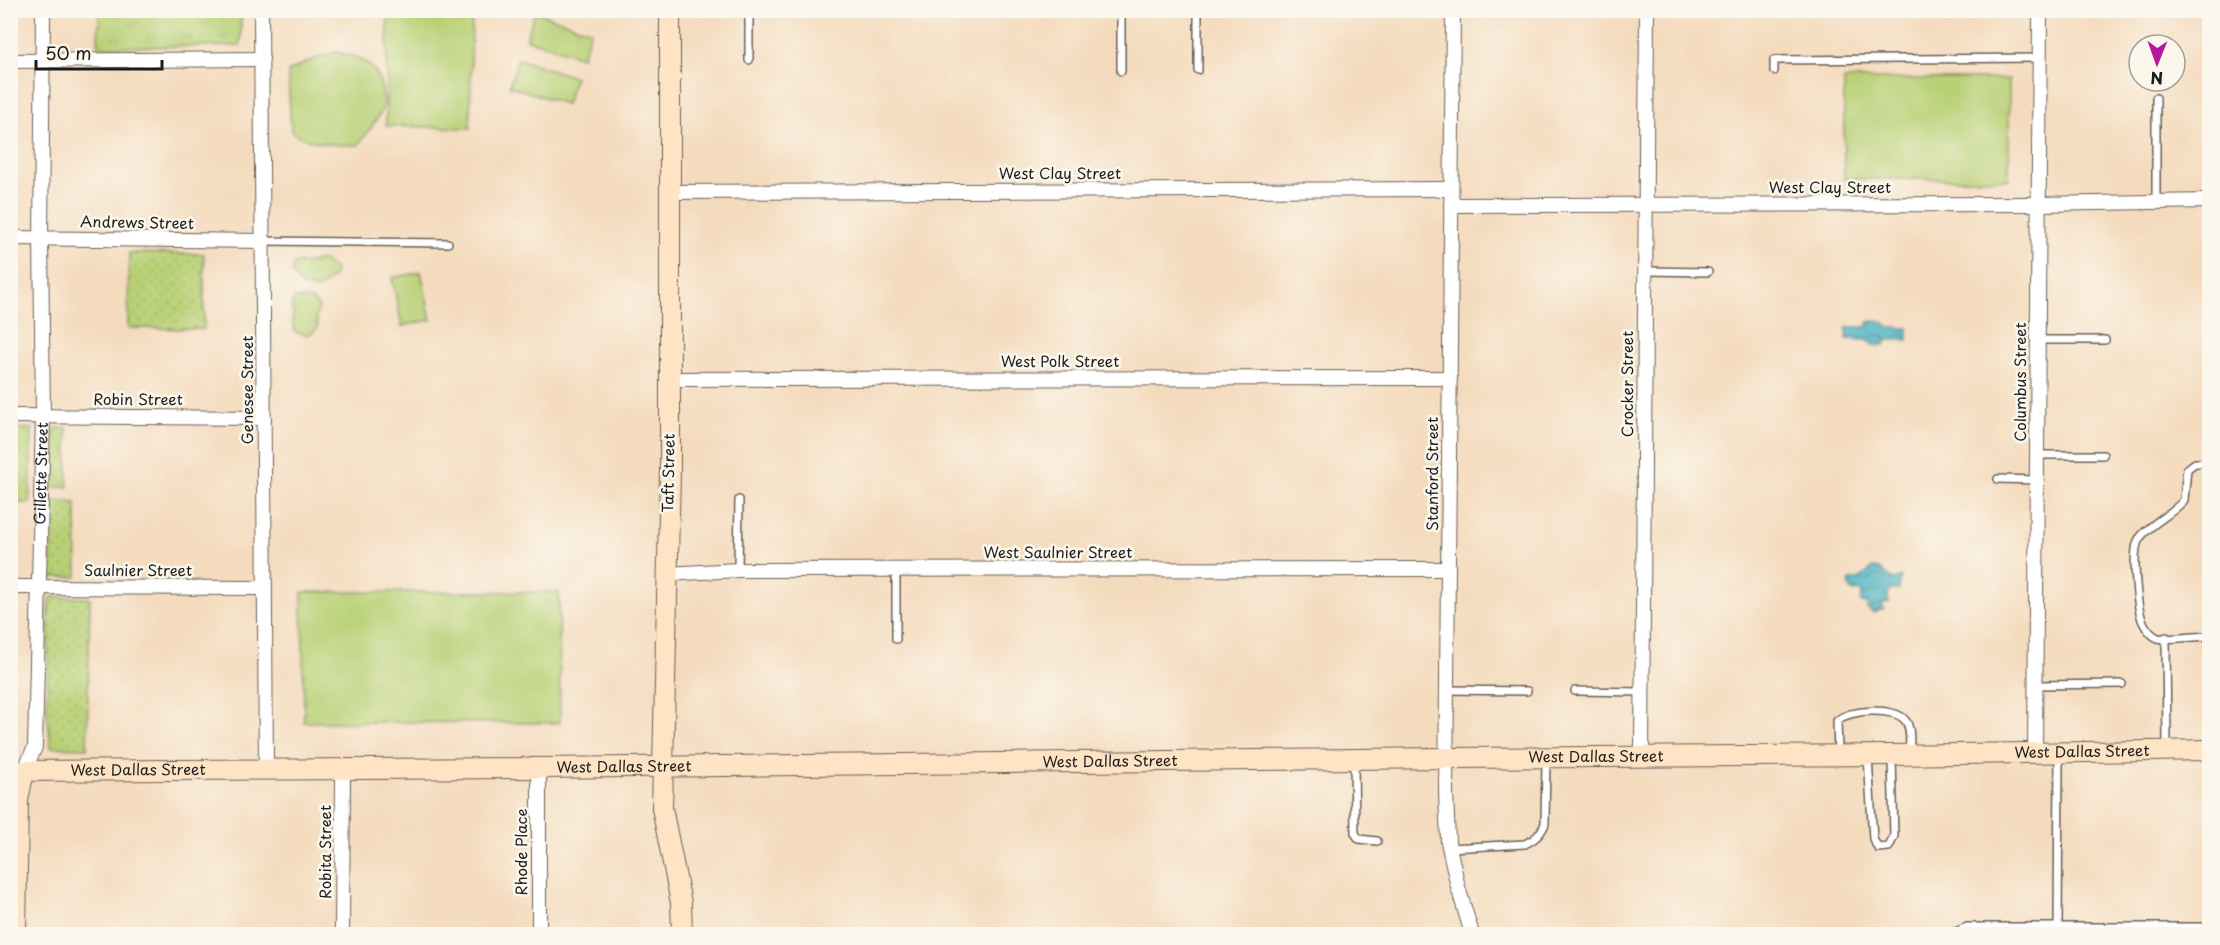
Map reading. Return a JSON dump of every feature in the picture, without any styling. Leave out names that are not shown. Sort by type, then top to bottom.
[{"type":"main road","name":"Taft Street","points":[[670,10],[670,379],[662,808],[681,903],[682,934]]},
{"type":"main road","name":"West Dallas Street","points":[[17,771],[1868,756],[2210,750]]},
{"type":"main road","name":"Gillette Street","points":[[16,934],[17,771]]},
{"type":"street","name":"Gillette Street","points":[[17,771],[35,747],[37,587],[43,416],[41,238],[43,10]]},
{"type":"street","name":"Genesee Street","points":[[261,10],[266,770]]},
{"type":"street","name":"Stanford Street","points":[[1453,10],[1446,793],[1450,848],[1458,887],[1472,934]]},
{"type":"street","name":"Crocker Street","points":[[1642,758],[1647,10]]},
{"type":"street","name":"Columbus Street","points":[[2035,754],[2040,10]]},
{"type":"street","points":[[10,61],[262,59]]},
{"type":"street","name":"West Clay Street","points":[[670,192],[1451,189]]},
{"type":"street","name":"West Clay Street","points":[[1451,205],[2038,204],[2210,201]]},
{"type":"street","name":"Andrews Street","points":[[10,238],[264,241]]},
{"type":"street","name":"West Polk Street","points":[[670,379],[1450,378]]},
{"type":"street","name":"Robin Street","points":[[10,416],[264,418]]},
{"type":"street","name":"West Saulnier Street","points":[[667,574],[738,570],[1448,569]]},
{"type":"street","name":"Saulnier Street","points":[[10,587],[265,588]]},
{"type":"street","name":"Rhode Place","points":[[539,768],[539,934]]},
{"type":"street","name":"Robita Street","points":[[342,934],[343,769]]},
{"type":"lane","points":[[749,10],[749,60]]},
{"type":"lane","points":[[1121,10],[1121,71]]},
{"type":"lane","points":[[1198,10],[1198,70]]},
{"type":"lane","points":[[1774,71],[1774,60],[2040,58]]},
{"type":"lane","points":[[2156,98],[2156,202]]},
{"type":"lane","points":[[264,241],[448,243]]},
{"type":"lane","points":[[1646,271],[1708,272]]},
{"type":"lane","points":[[2037,340],[2105,340]]},
{"type":"lane","points":[[2037,455],[2103,455]]},
{"type":"lane","points":[[2210,463],[2195,463],[2187,468],[2184,500],[2137,541],[2135,559],[2143,622],[2150,632],[2157,638],[2210,636]]},
{"type":"lane","points":[[1998,479],[2036,480]]},
{"type":"lane","points":[[738,570],[739,500]]},
{"type":"lane","points":[[896,570],[896,639]]},
{"type":"lane","points":[[2166,637],[2167,751]]},
{"type":"lane","points":[[2035,685],[2122,684]]},
{"type":"lane","points":[[1447,690],[1527,691]]},
{"type":"lane","points":[[1575,691],[1643,692]]},
{"type":"lane","points":[[1838,756],[1837,721],[1842,715],[1862,712],[1896,712],[1909,726],[1901,755],[1894,836],[1889,847],[1878,848],[1873,839],[1868,756]]},
{"type":"lane","points":[[2058,931],[2059,753]]},
{"type":"lane","points":[[1450,848],[1525,844],[1541,834],[1545,824],[1546,758]]},
{"type":"lane","points":[[1354,759],[1355,833],[1359,839],[1377,841]]},
{"type":"lane","points":[[1950,934],[1967,927],[2058,931],[2192,931],[2210,927]]},
{"type":"green space","points":[[99,11],[241,11],[241,42],[239,46],[98,47]]},
{"type":"green space","points":[[388,11],[472,11],[470,128],[386,126]]},
{"type":"green space","points":[[535,12],[591,31],[582,57],[526,39]]},
{"type":"green space","points":[[335,52],[365,61],[379,78],[384,98],[384,105],[376,121],[358,145],[314,142],[291,131],[288,72],[309,61]]},
{"type":"green space","points":[[518,59],[575,77],[566,104],[509,86]]},
{"type":"green space","points":[[1844,79],[2009,79],[2009,179],[1844,179]]},
{"type":"green space","points":[[129,253],[204,254],[204,329],[128,328]]},
{"type":"green space","points":[[324,261],[335,269],[334,277],[317,290],[302,286],[292,274],[293,265],[300,262],[303,264]]},
{"type":"green space","points":[[421,272],[431,320],[402,326],[392,278]]},
{"type":"green space","points":[[295,298],[312,300],[319,307],[316,316],[318,326],[315,331],[307,335],[295,332],[292,302]]},
{"type":"green space","points":[[67,428],[68,487],[51,487],[54,430]]},
{"type":"green space","points":[[11,429],[32,429],[30,503],[11,503]]},
{"type":"green space","points":[[52,501],[76,503],[77,577],[51,577]]},
{"type":"green space","points":[[302,592],[559,592],[560,723],[304,722]]},
{"type":"green space","points":[[50,598],[90,598],[87,748],[51,747],[47,712],[49,602]]},
{"type":"water","points":[[1877,320],[1889,327],[1908,328],[1908,340],[1887,340],[1884,345],[1879,345],[1867,340],[1846,339],[1847,327],[1865,327],[1869,322]]},
{"type":"water","points":[[1873,568],[1879,569],[1894,580],[1901,577],[1899,590],[1890,590],[1888,593],[1889,603],[1882,603],[1884,609],[1873,613],[1867,608],[1868,603],[1860,601],[1862,595],[1860,591],[1853,592],[1849,586],[1850,580],[1858,580]]}]
